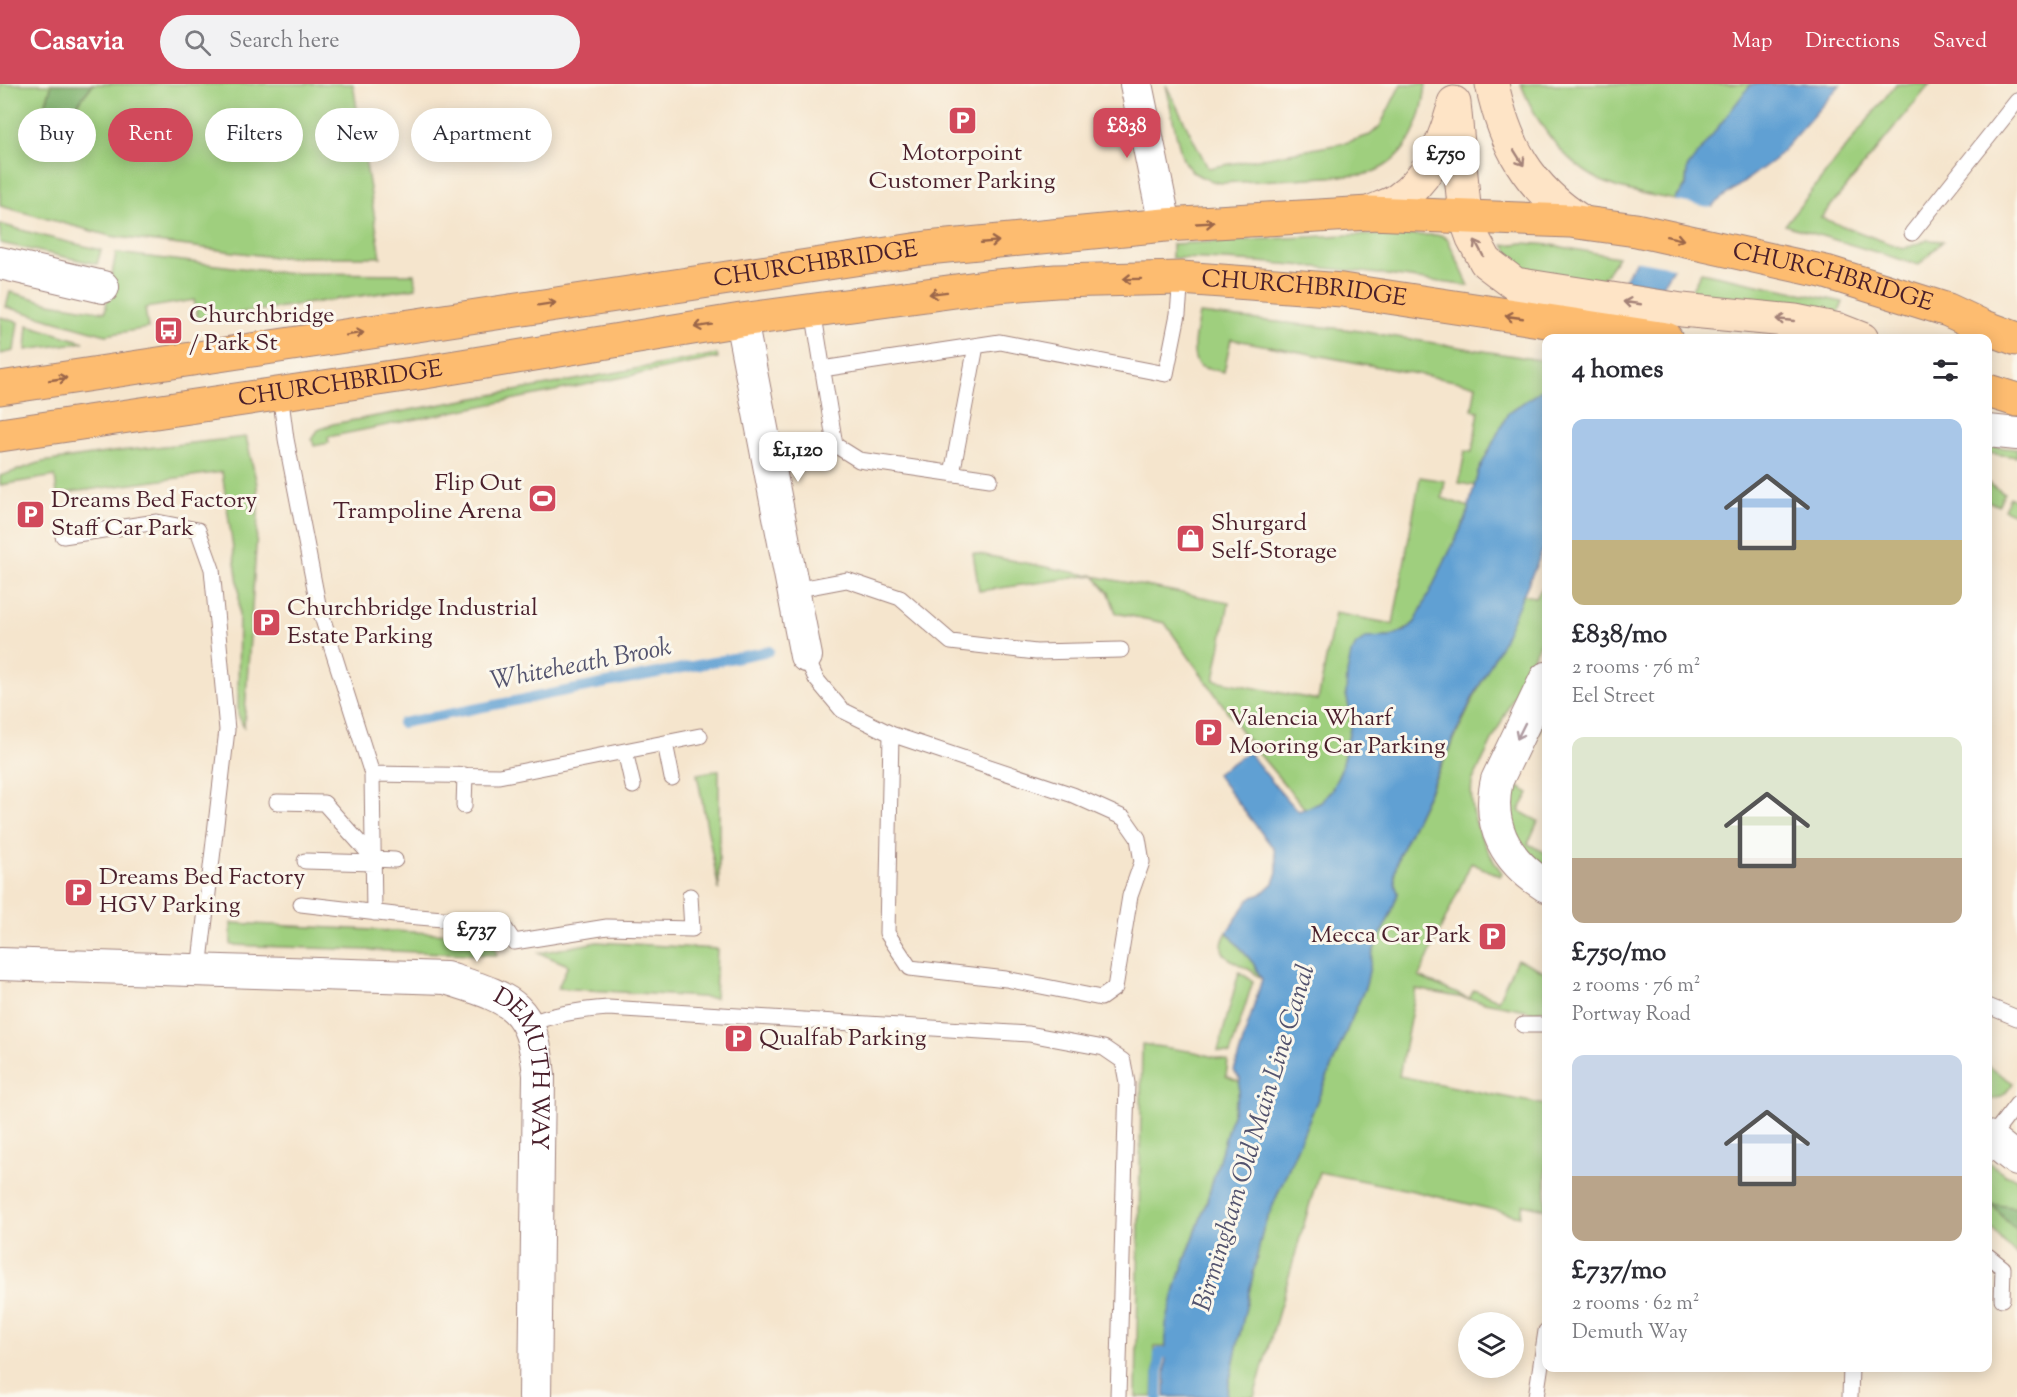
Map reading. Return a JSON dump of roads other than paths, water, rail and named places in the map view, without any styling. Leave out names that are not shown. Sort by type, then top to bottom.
[{"type":"main road","name":"CHURCHBRIDGE","points":[[0,388],[916,250],[1164,225],[1369,213],[1576,221],[1636,230],[1826,272],[1948,310],[2017,339]]},
{"type":"main road","name":"CHURCHBRIDGE","points":[[0,435],[425,372],[741,320],[985,287],[1056,281],[1181,278],[1342,290],[1577,311],[1650,334]]},
{"type":"main road","points":[[1992,392],[2017,400]]},
{"type":"street","points":[[1136,84],[1164,225]]},
{"type":"street","points":[[1492,84],[1507,139],[1543,193],[1576,221]]},
{"type":"street","points":[[1369,213],[1399,200],[1416,184],[1433,162],[1446,134],[1455,94]]},
{"type":"street","points":[[1455,94],[1465,216],[1473,238],[1486,262],[1515,284],[1577,311],[1682,310],[1795,321],[1849,334]]},
{"type":"street","points":[[0,263],[104,287]]},
{"type":"street","points":[[741,320],[806,656]]},
{"type":"street","points":[[1992,431],[2017,434]]},
{"type":"street","points":[[1542,686],[1497,780],[1493,798],[1494,815],[1506,849],[1528,875],[1542,884]]},
{"type":"street","name":"DEMUTH WAY","points":[[0,964],[446,978],[508,1002],[523,1015],[528,1024],[537,1054],[539,1075],[535,1397]]},
{"type":"street","points":[[1992,1140],[2017,1160]]},
{"type":"lane","points":[[1912,233],[2017,101]]},
{"type":"lane","points":[[822,369],[1000,342],[1166,375],[1178,314],[1181,278]]},
{"type":"lane","points":[[813,310],[835,445],[859,460],[990,479]]},
{"type":"lane","points":[[952,474],[976,346]]},
{"type":"lane","points":[[280,393],[286,439],[318,604],[372,774],[374,913]]},
{"type":"lane","points":[[63,536],[157,522],[198,530],[212,569],[227,730],[199,970]]},
{"type":"lane","points":[[794,590],[847,580],[900,598],[951,642],[1036,652],[1121,650]]},
{"type":"lane","points":[[806,656],[816,679],[842,710],[891,734],[1073,795],[1124,818],[1138,838],[1142,862],[1130,896],[1115,988],[1101,998],[1006,979],[910,968],[887,933],[891,734]]},
{"type":"lane","points":[[372,774],[499,776],[700,736]]},
{"type":"lane","points":[[665,743],[672,778]]},
{"type":"lane","points":[[625,751],[633,786]]},
{"type":"lane","points":[[464,806],[465,775]]},
{"type":"lane","points":[[277,802],[324,803],[374,861]]},
{"type":"lane","points":[[305,861],[395,860]]},
{"type":"lane","points":[[301,904],[501,924],[514,942],[607,927],[692,929],[690,896]]},
{"type":"lane","points":[[528,1024],[548,1016],[608,1008],[1029,1034],[1104,1048],[1123,1061],[1127,1083],[1118,1397]]},
{"type":"lane","points":[[1992,1008],[2017,1018]]},
{"type":"lane","points":[[1523,1025],[1542,1025]]},
{"type":"lane","points":[[1992,1134],[2017,1104]]},
{"type":"lane","points":[[1992,1259],[2003,1268],[2002,1299]]},
{"type":"lane","points":[[1536,1397],[1542,1357]]},
{"type":"lane","points":[[1850,1397],[1851,1372]]},
{"type":"water","points":[[1751,84],[1841,84],[1775,159],[1714,204],[1631,334],[1589,334],[1686,186],[1687,168]]},
{"type":"water","name":"Birmingham Old Main Line Canal","points":[[1542,390],[1542,552],[1502,643],[1471,701],[1399,855],[1395,870],[1398,893],[1373,951],[1366,985],[1263,1229],[1226,1397],[1165,1397],[1166,1324],[1177,1282],[1206,1204],[1239,1091],[1240,1079],[1234,1071],[1262,979],[1253,963],[1227,932],[1250,898],[1261,894],[1273,883],[1277,872],[1274,849],[1216,774],[1248,752],[1299,811],[1320,803],[1331,791],[1341,769],[1352,720],[1346,694],[1351,654],[1356,645],[1366,638],[1389,637],[1405,631],[1415,622],[1466,518],[1478,472],[1508,413]]},
{"type":"waterway","name":"Whiteheath Brook","points":[[402,723],[769,651]]},
{"type":"waterway","points":[[1158,1397],[1159,1353],[1178,1353]]},
{"type":"place","name":"Motorpoint Customer Parking","points":[[962,121]]},
{"type":"place","name":"Churchbridge / Park St","points":[[168,330]]},
{"type":"place","name":"Flip Out Trampoline Arena","points":[[543,498]]},
{"type":"place","name":"Dreams Bed Factory Staff Car Park","points":[[30,515]]},
{"type":"place","name":"Shurgard Self-Storage","points":[[1190,538]]},
{"type":"place","name":"Churchbridge Industrial Estate Parking","points":[[266,623]]},
{"type":"place","name":"Valencia Wharf Mooring Car Parking","points":[[1208,733]]},
{"type":"place","name":"Dreams Bed Factory HGV Parking","points":[[78,892]]},
{"type":"place","name":"Mecca Car Park","points":[[1492,936]]},
{"type":"place","name":"Qualfab Parking","points":[[738,1039]]}]
